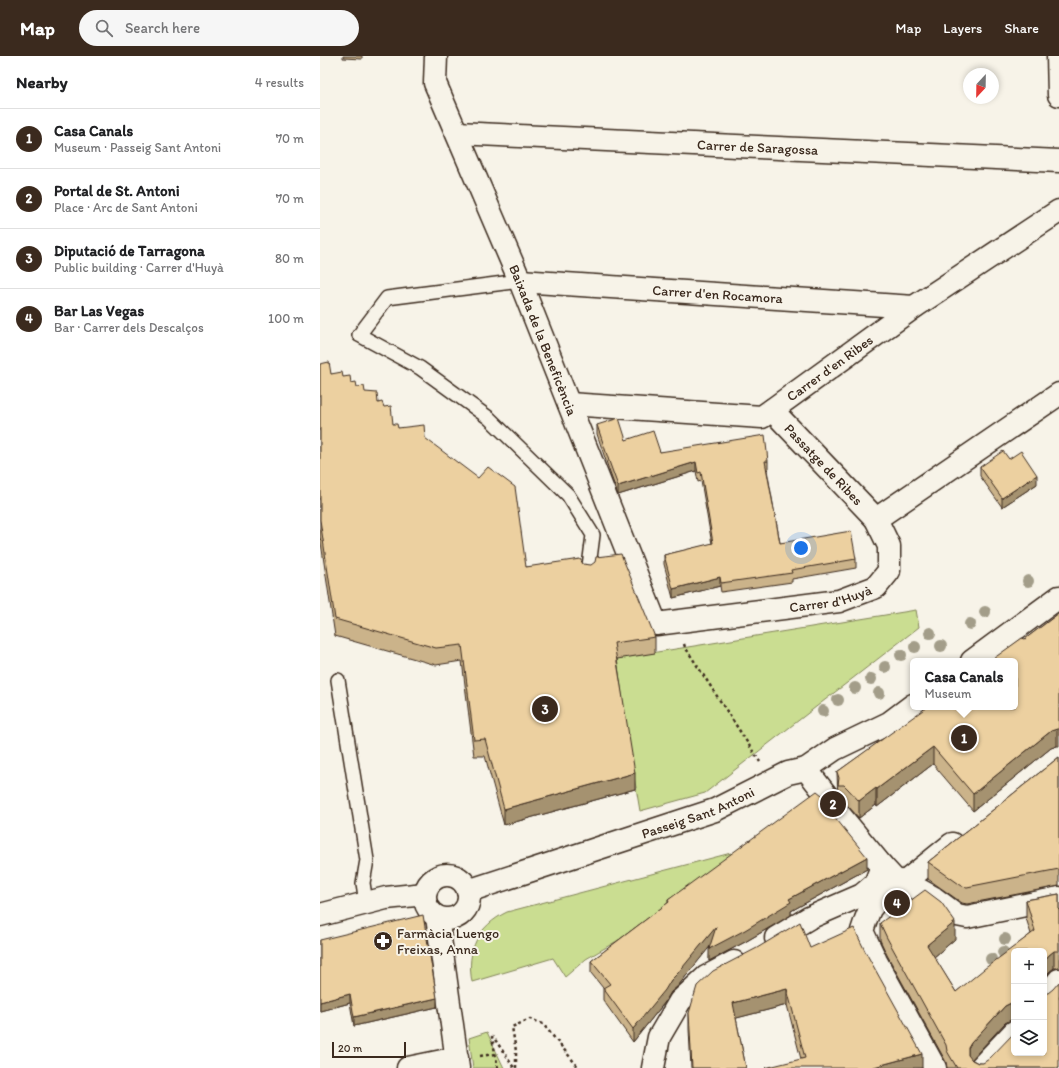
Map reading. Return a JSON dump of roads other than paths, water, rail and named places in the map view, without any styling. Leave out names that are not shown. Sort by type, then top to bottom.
[{"type":"street","name":"Baixada de la Beneficència","points":[[436,56],[435,83],[520,281],[656,624]]},
{"type":"street","points":[[1058,56],[1059,95]]},
{"type":"street","name":"Carrer de Saragossa","points":[[457,133],[1059,161]]},
{"type":"street","name":"Carrer d'en Ribes","points":[[569,404],[762,417],[914,307],[1059,211]]},
{"type":"street","name":"Carrer d'en Rocamora","points":[[520,281],[914,307]]},
{"type":"street","points":[[876,518],[1059,394]]},
{"type":"street","name":"Passatge de Ribes","points":[[772,410],[876,518]]},
{"type":"street","name":"Carrer d'Huyà","points":[[656,624],[839,601],[876,587],[889,571],[889,546],[876,518]]},
{"type":"street","points":[[976,658],[1059,597]]},
{"type":"street","name":"Passeig Sant Antoni","points":[[468,891],[715,810],[788,773],[806,769],[835,749],[889,723],[910,707]]},
{"type":"street","points":[[806,769],[833,805],[894,876],[934,898],[957,916],[967,917],[1059,898]]},
{"type":"street","points":[[653,1068],[659,1037],[680,1001],[706,977],[754,951],[809,918],[862,895],[875,884],[894,876],[967,832]]},
{"type":"street","points":[[442,876],[455,877],[464,884],[468,891],[468,903],[465,910],[460,915],[452,919],[437,917],[431,913],[427,906],[425,894],[429,885],[434,879],[442,876]]},
{"type":"street","points":[[894,876],[870,909],[862,931],[876,961],[936,1068]]},
{"type":"street","points":[[320,915],[386,898],[425,894]]},
{"type":"street","points":[[408,1068],[458,1063],[437,917]]},
{"type":"street","points":[[1047,994],[1059,980]]},
{"type":"street","points":[[980,1068],[1011,1035]]},
{"type":"lane","points":[[520,281],[387,298],[359,335],[420,368],[489,418],[568,496],[593,535],[588,574]]},
{"type":"lane","points":[[338,680],[367,860],[363,883],[366,903]]},
{"type":"place","name":"Diputació de Tarragona","points":[[545,709]]},
{"type":"place","name":"Casa Canals","points":[[964,738]]},
{"type":"place","name":"Portal de St. Antoni","points":[[833,804]]},
{"type":"place","name":"Bar Las Vegas","points":[[897,903]]},
{"type":"place","name":"Farmàcia Luengo Freixas, Anna","points":[[383,941]]}]
